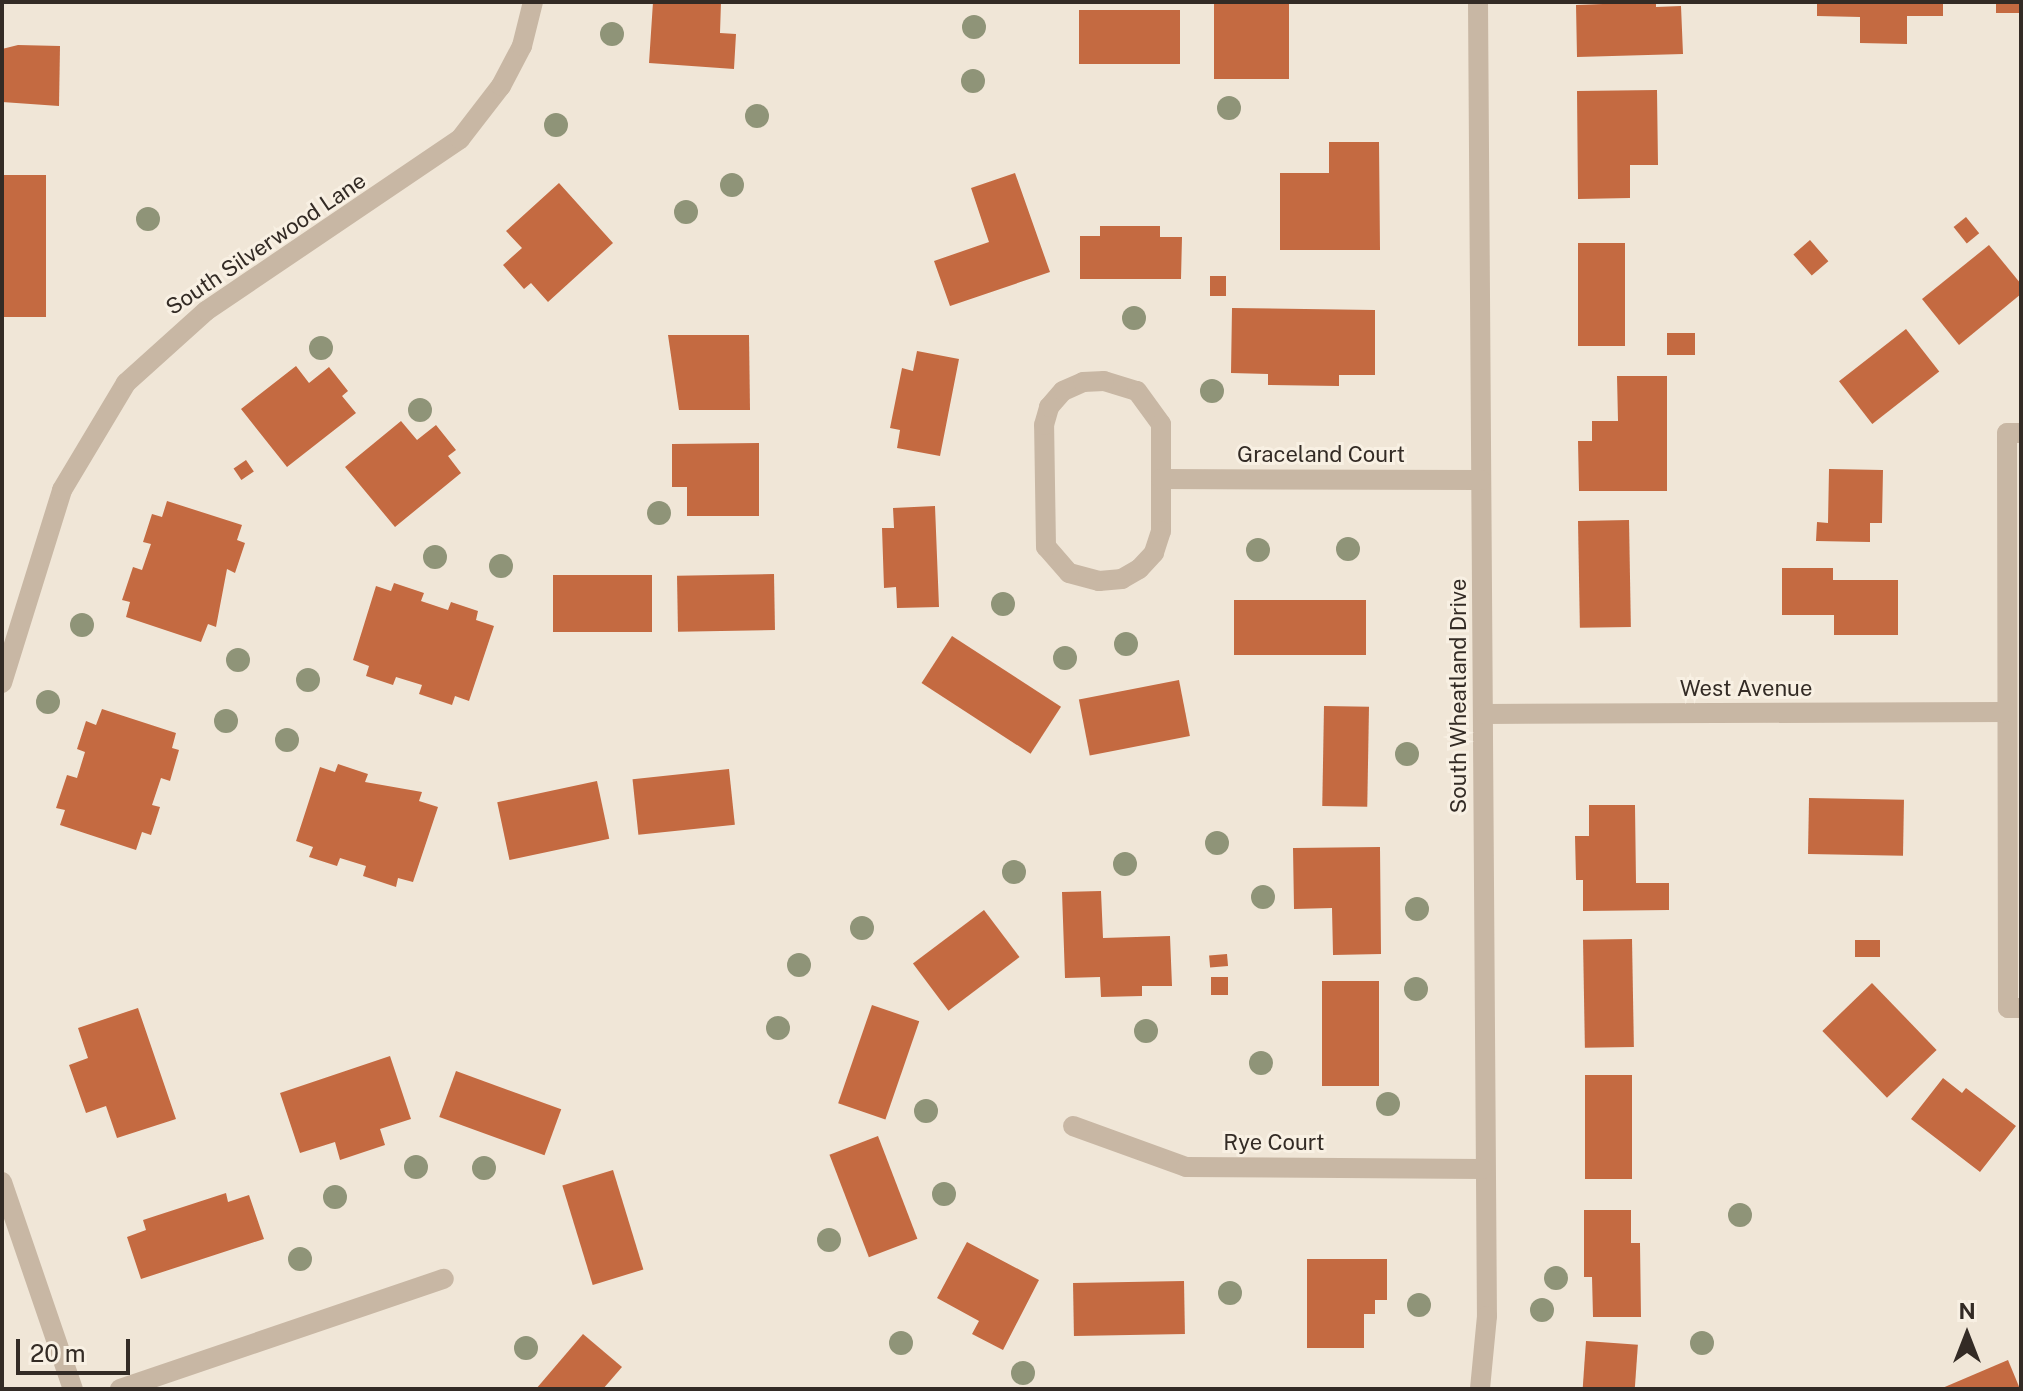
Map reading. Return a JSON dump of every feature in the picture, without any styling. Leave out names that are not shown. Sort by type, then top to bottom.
[{"type":"street","name":"South Silverwood Lane","points":[[2,683],[62,490],[126,383],[206,311],[460,139],[501,86],[522,46],[533,2]]},
{"type":"street","name":"South Wheatland Drive","points":[[1478,2],[1485,714],[1482,1169],[1487,1316],[1480,1389]]},
{"type":"street","points":[[1104,381],[1137,391],[1161,424],[1161,479],[1161,531],[1154,553],[1139,569],[1122,579],[1077,576],[1046,547],[1044,425],[1049,407],[1063,391],[1083,382],[1104,381]]},
{"type":"street","points":[[2015,1008],[2007,712],[2007,433],[2021,433]]},
{"type":"street","name":"Graceland Court","points":[[1161,479],[1481,480]]},
{"type":"street","name":"West Avenue","points":[[1485,714],[2007,712]]},
{"type":"street","name":"Rye Court","points":[[1073,1126],[1186,1167],[1482,1169]]},
{"type":"street","points":[[2,1182],[6,1207],[73,1389]]},
{"type":"street","points":[[120,1389],[444,1279]]},
{"type":"building","points":[[653,2],[721,2],[720,33],[736,34],[734,69],[649,63]]},
{"type":"building","points":[[1214,2],[1289,2],[1289,79],[1214,79]]},
{"type":"building","points":[[1656,2],[1656,7],[1681,6],[1683,54],[1577,57],[1576,5]]},
{"type":"building","points":[[1817,2],[1943,2],[1943,16],[1907,16],[1907,44],[1860,43],[1860,17],[1817,16]]},
{"type":"building","points":[[1996,2],[2021,2],[2021,13],[1996,13]]},
{"type":"building","points":[[1079,10],[1180,10],[1180,64],[1079,64]]},
{"type":"building","points":[[18,45],[60,46],[59,106],[2,102],[2,49]]},
{"type":"building","points":[[1657,90],[1658,165],[1630,165],[1630,198],[1578,199],[1577,91]]},
{"type":"building","points":[[1329,142],[1379,142],[1380,250],[1280,250],[1280,173],[1329,173]]},
{"type":"building","points":[[1015,173],[1050,272],[950,306],[934,261],[989,242],[971,188]]},
{"type":"building","points":[[2,175],[46,175],[46,317],[2,317]]},
{"type":"building","points":[[559,183],[613,243],[548,302],[531,283],[524,289],[503,265],[522,248],[506,231]]},
{"type":"building","points":[[1966,217],[1979,233],[1967,243],[1954,227]]},
{"type":"building","points":[[1100,226],[1160,226],[1160,237],[1182,237],[1181,279],[1080,279],[1080,236],[1100,236]]},
{"type":"building","points":[[1810,240],[1828,261],[1812,276],[1793,254]]},
{"type":"building","points":[[1578,243],[1625,243],[1625,346],[1578,346]]},
{"type":"building","points":[[1989,245],[2021,284],[2021,294],[1959,345],[1922,299]]},
{"type":"building","points":[[1210,276],[1226,276],[1226,296],[1210,296]]},
{"type":"building","points":[[1232,308],[1375,310],[1375,375],[1339,375],[1339,386],[1268,385],[1268,374],[1231,373]]},
{"type":"building","points":[[1906,329],[1939,372],[1872,424],[1839,381]]},
{"type":"building","points":[[1667,333],[1695,333],[1695,355],[1667,355]]},
{"type":"building","points":[[668,335],[749,335],[750,410],[679,410]]},
{"type":"building","points":[[917,351],[959,359],[940,456],[897,448],[900,430],[890,428],[902,368],[913,371]]},
{"type":"building","points":[[296,366],[309,383],[329,367],[348,391],[342,396],[356,413],[287,467],[241,409]]},
{"type":"building","points":[[1617,376],[1667,376],[1667,491],[1579,491],[1578,441],[1592,441],[1592,421],[1618,421]]},
{"type":"building","points":[[401,421],[417,440],[436,425],[456,450],[448,456],[461,473],[395,527],[345,467]]},
{"type":"building","points":[[759,443],[759,516],[687,516],[687,487],[672,487],[672,444]]},
{"type":"building","points":[[246,460],[254,472],[241,480],[234,468]]},
{"type":"building","points":[[1829,469],[1883,470],[1882,523],[1870,523],[1870,542],[1816,541],[1817,522],[1828,523]]},
{"type":"building","points":[[167,501],[242,525],[237,540],[245,543],[235,573],[227,569],[216,627],[208,624],[201,642],[126,617],[130,602],[122,600],[133,567],[142,570],[151,544],[143,542],[152,514],[162,517]]},
{"type":"building","points":[[935,506],[939,607],[897,608],[896,587],[884,588],[882,528],[894,528],[893,508]]},
{"type":"building","points":[[1629,520],[1631,627],[1580,628],[1578,521]]},
{"type":"building","points":[[1782,568],[1833,568],[1833,580],[1898,580],[1898,635],[1834,635],[1834,615],[1782,615]]},
{"type":"building","points":[[774,574],[775,630],[678,632],[677,576]]},
{"type":"building","points":[[553,575],[652,575],[652,632],[553,632]]},
{"type":"building","points":[[394,583],[424,593],[421,601],[448,610],[451,602],[478,611],[476,620],[494,626],[469,701],[455,696],[452,705],[419,694],[422,685],[396,677],[393,685],[366,676],[369,666],[353,660],[376,586],[391,591]]},
{"type":"building","points":[[1234,600],[1366,600],[1366,655],[1234,655]]},
{"type":"building","points":[[952,636],[1061,707],[1031,754],[922,683]]},
{"type":"building","points":[[1179,680],[1190,736],[1090,755],[1079,699]]},
{"type":"building","points":[[1324,706],[1369,707],[1367,807],[1322,806]]},
{"type":"building","points":[[102,709],[176,733],[172,748],[179,750],[170,781],[161,778],[152,805],[160,807],[151,835],[142,832],[136,850],[60,825],[65,810],[56,808],[67,775],[77,778],[85,752],[77,749],[86,721],[96,725]]},
{"type":"building","points":[[338,764],[368,774],[365,782],[422,792],[419,801],[438,807],[413,882],[398,878],[396,887],[363,876],[366,866],[340,858],[337,866],[309,857],[313,847],[296,841],[320,767],[335,772]]},
{"type":"building","points":[[729,769],[735,825],[638,835],[633,779]]},
{"type":"building","points":[[597,781],[609,839],[509,860],[497,802]]},
{"type":"building","points":[[1809,798],[1904,800],[1903,856],[1808,854]]},
{"type":"building","points":[[1589,805],[1635,805],[1636,883],[1669,883],[1669,910],[1583,911],[1583,880],[1576,880],[1575,836],[1589,836]]},
{"type":"building","points":[[1380,847],[1381,954],[1333,955],[1332,908],[1294,909],[1293,848]]},
{"type":"building","points":[[1101,891],[1103,938],[1170,936],[1172,986],[1142,986],[1142,996],[1101,997],[1100,977],[1065,978],[1062,892]]},
{"type":"building","points":[[984,910],[1020,957],[948,1011],[913,964]]},
{"type":"building","points":[[1632,939],[1634,1047],[1585,1048],[1583,940]]},
{"type":"building","points":[[1855,940],[1880,940],[1880,957],[1855,957]]},
{"type":"building","points":[[1227,954],[1228,966],[1210,968],[1209,956]]},
{"type":"building","points":[[1211,977],[1228,977],[1228,995],[1211,995]]},
{"type":"building","points":[[1322,981],[1379,981],[1379,1086],[1322,1086]]},
{"type":"building","points":[[1872,983],[1937,1050],[1887,1098],[1822,1031]]},
{"type":"building","points":[[872,1005],[919,1021],[885,1120],[838,1103]]},
{"type":"building","points":[[138,1008],[176,1119],[117,1138],[106,1106],[86,1113],[69,1065],[88,1058],[78,1028]]},
{"type":"building","points":[[390,1056],[411,1119],[380,1129],[385,1145],[340,1160],[335,1142],[300,1153],[280,1093]]},
{"type":"building","points":[[456,1071],[561,1109],[544,1155],[439,1117]]},
{"type":"building","points":[[1585,1075],[1632,1075],[1632,1179],[1585,1179]]},
{"type":"building","points":[[1943,1078],[1962,1093],[1966,1088],[2016,1126],[1980,1172],[1911,1119]]},
{"type":"building","points":[[878,1136],[917,1239],[869,1257],[829,1155]]},
{"type":"building","points":[[613,1170],[643,1269],[593,1285],[562,1185]]},
{"type":"building","points":[[226,1193],[228,1202],[249,1195],[264,1239],[141,1279],[127,1237],[146,1230],[143,1220]]},
{"type":"building","points":[[1584,1210],[1631,1210],[1631,1243],[1640,1243],[1641,1317],[1593,1317],[1592,1277],[1584,1277]]},
{"type":"building","points":[[967,1242],[1039,1280],[1003,1350],[972,1334],[979,1321],[937,1298]]},
{"type":"building","points":[[1307,1259],[1387,1259],[1387,1300],[1375,1300],[1375,1314],[1364,1314],[1364,1348],[1307,1348]]},
{"type":"building","points":[[1184,1281],[1185,1334],[1074,1336],[1073,1283]]},
{"type":"building","points":[[583,1334],[622,1367],[603,1389],[536,1389]]},
{"type":"building","points":[[1586,1341],[1638,1345],[1635,1389],[1583,1389]]},
{"type":"building","points":[[2008,1360],[2020,1389],[1940,1389]]}]
